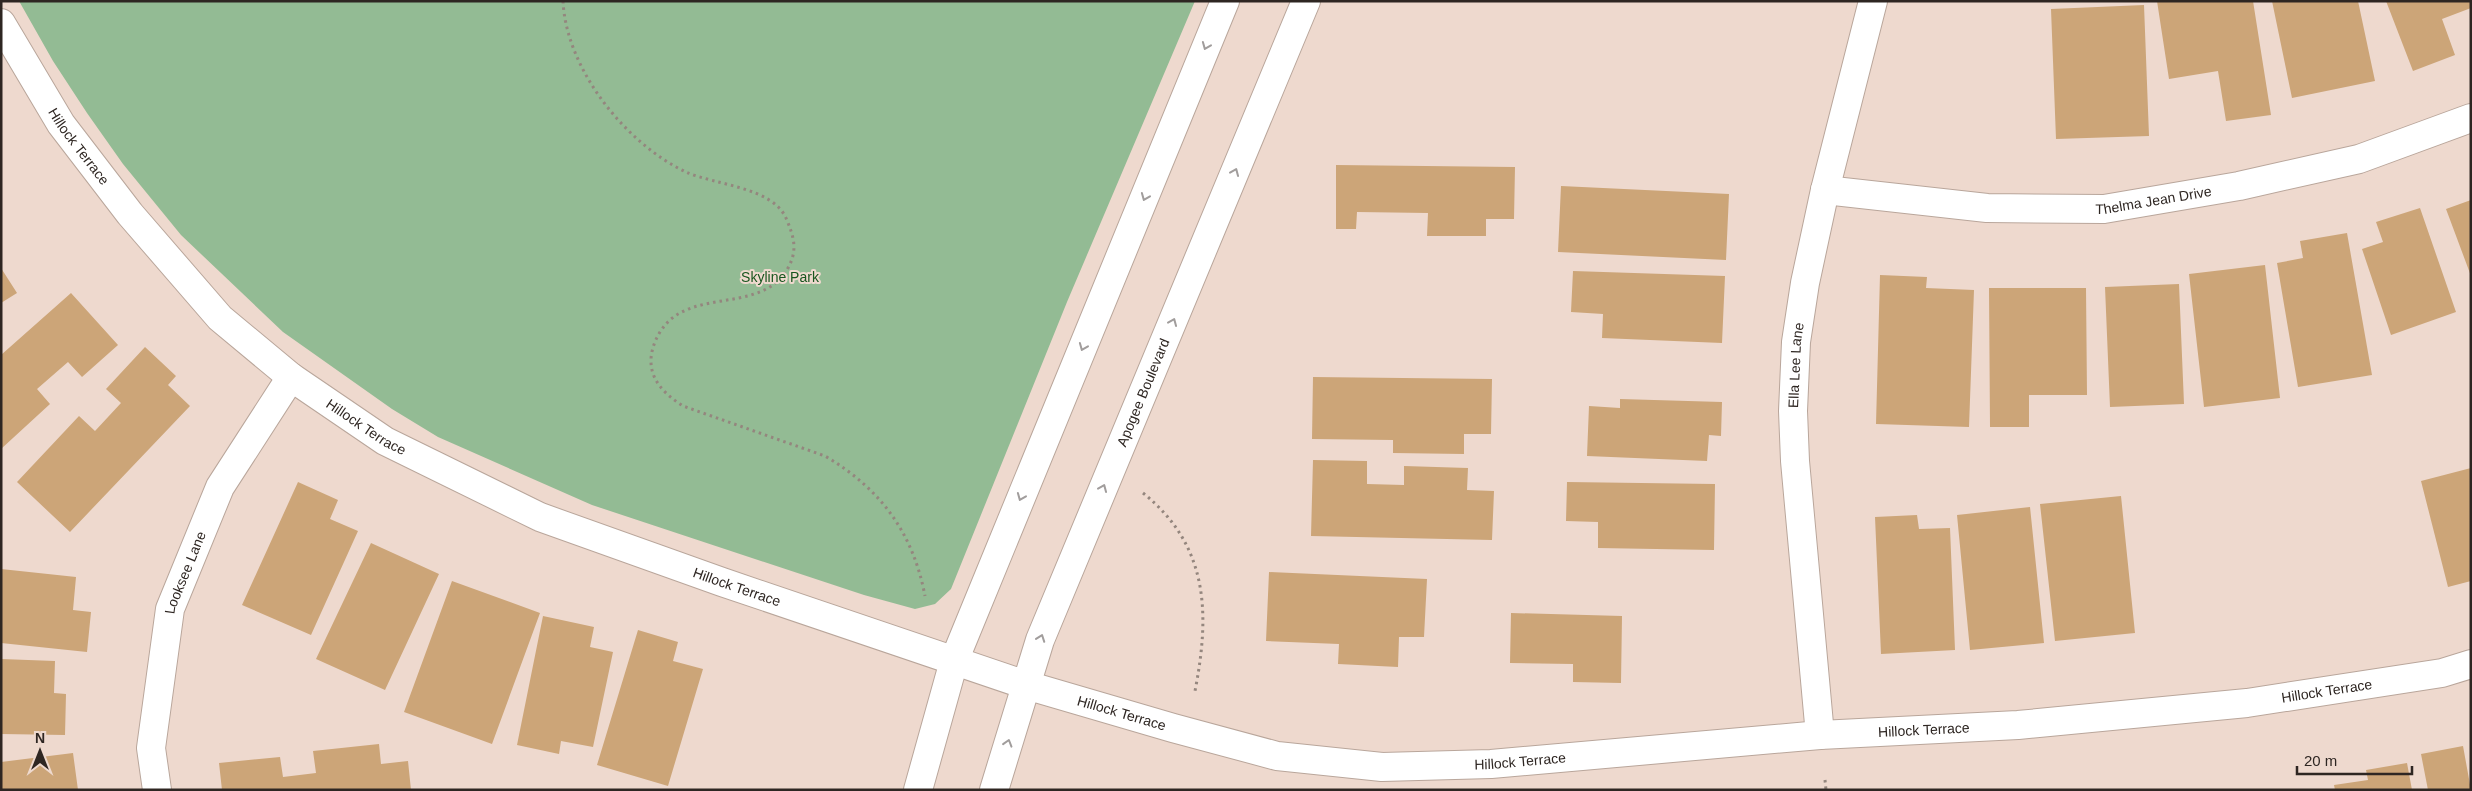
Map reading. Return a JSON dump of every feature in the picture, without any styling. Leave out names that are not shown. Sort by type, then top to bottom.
[{"type":"street","points":[[918,790],[954,661],[1225,1]]},
{"type":"street","name":"Apogee Boulevard","points":[[994,790],[1040,640],[1306,1]]},
{"type":"street","name":"Ella Lee Lane","points":[[1820,736],[1794,462],[1793,411],[1796,342],[1805,283],[1825,190],[1873,1]]},
{"type":"street","name":"Hillock Terrace","points":[[1,23],[61,124],[130,214],[220,318],[291,377],[385,441],[540,517],[1026,685],[1277,756],[1382,766],[1491,764],[1820,736],[2018,725],[2247,703],[2442,673],[2471,664]]},
{"type":"street","name":"Thelma Jean Drive","points":[[1825,190],[1988,208],[2104,209],[2239,186],[2359,159],[2471,118]]},
{"type":"street","name":"Looksee Lane","points":[[157,790],[151,748],[170,609],[220,488],[291,377]]},
{"type":"path","points":[[563,1],[571,38],[584,70],[597,94],[633,136],[685,171],[772,200],[782,212],[794,241],[796,250],[791,263],[784,275],[774,285],[740,298],[679,313],[664,327],[653,344],[651,361],[655,377],[664,394],[683,406],[826,456],[846,468],[870,488],[900,527],[912,548],[925,596]]},
{"type":"path","points":[[1143,493],[1160,506],[1178,528],[1191,555],[1199,581],[1204,613],[1204,639],[1195,691]]},
{"type":"path","points":[[1825,780],[1826,790]]},
{"type":"green space","name":"Skyline Park","points":[[19,1],[1195,1],[1067,302],[951,589],[935,604],[915,609],[864,595],[592,505],[438,437],[392,409],[283,332],[181,235],[123,164],[87,113],[53,61]]},
{"type":"building","points":[[2157,1],[2253,1],[2271,115],[2226,121],[2218,71],[2169,79]]},
{"type":"building","points":[[2272,1],[2358,1],[2375,81],[2292,98]]},
{"type":"building","points":[[2386,1],[2471,1],[2471,8],[2442,19],[2455,55],[2413,71]]},
{"type":"building","points":[[2144,5],[2149,136],[2056,139],[2051,9]]},
{"type":"building","points":[[1336,165],[1515,167],[1514,219],[1486,219],[1486,236],[1427,236],[1428,213],[1357,212],[1356,229],[1336,229]]},
{"type":"building","points":[[1561,186],[1729,194],[1726,260],[1558,252]]},
{"type":"building","points":[[2471,200],[2471,276],[2446,209]]},
{"type":"building","points":[[2420,208],[2456,312],[2391,335],[2362,249],[2383,242],[2376,222]]},
{"type":"building","points":[[2347,233],[2372,375],[2298,387],[2277,263],[2303,258],[2300,241]]},
{"type":"building","points":[[2265,265],[2280,398],[2204,407],[2189,274]]},
{"type":"building","points":[[1,268],[17,293],[1,303]]},
{"type":"building","points":[[1573,271],[1725,276],[1722,343],[1602,338],[1603,314],[1571,312]]},
{"type":"building","points":[[1880,275],[1927,277],[1926,288],[1974,290],[1969,427],[1876,424]]},
{"type":"building","points":[[2179,284],[2184,404],[2110,407],[2105,287]]},
{"type":"building","points":[[1989,288],[2086,288],[2087,395],[2029,395],[2029,427],[1990,427]]},
{"type":"building","points":[[71,293],[118,345],[82,377],[68,362],[37,389],[50,404],[1,449],[1,355]]},
{"type":"building","points":[[145,347],[176,376],[168,385],[190,406],[70,532],[17,482],[79,416],[95,431],[121,403],[106,389]]},
{"type":"building","points":[[1313,377],[1492,379],[1491,434],[1464,434],[1464,454],[1393,453],[1393,440],[1312,439]]},
{"type":"building","points":[[1620,399],[1722,402],[1721,436],[1709,435],[1707,461],[1587,456],[1589,406],[1620,408]]},
{"type":"building","points":[[1313,460],[1367,461],[1367,484],[1404,485],[1404,466],[1468,468],[1467,490],[1494,491],[1492,540],[1311,536]]},
{"type":"building","points":[[2471,468],[2471,581],[2448,587],[2421,481]]},
{"type":"building","points":[[298,482],[338,500],[330,519],[358,531],[311,635],[242,605]]},
{"type":"building","points":[[1567,482],[1715,484],[1714,550],[1598,548],[1598,522],[1566,521]]},
{"type":"building","points":[[2121,496],[2135,633],[2055,641],[2040,504]]},
{"type":"building","points":[[2030,507],[2044,643],[1970,650],[1957,515]]},
{"type":"building","points":[[1917,515],[1919,529],[1950,528],[1955,650],[1881,654],[1875,517]]},
{"type":"building","points":[[371,543],[439,574],[385,690],[316,659]]},
{"type":"building","points":[[1,569],[76,577],[73,610],[91,612],[87,652],[1,643]]},
{"type":"building","points":[[1269,572],[1427,579],[1424,637],[1399,637],[1398,667],[1338,664],[1339,644],[1266,641]]},
{"type":"building","points":[[452,581],[540,613],[492,744],[404,712]]},
{"type":"building","points":[[1511,613],[1622,616],[1621,683],[1573,682],[1573,664],[1510,663]]},
{"type":"building","points":[[543,616],[594,627],[590,647],[613,652],[593,747],[561,741],[559,754],[517,745]]},
{"type":"building","points":[[638,630],[678,642],[673,661],[703,669],[668,786],[597,765]]},
{"type":"building","points":[[1,659],[55,661],[54,693],[66,694],[65,735],[1,734]]},
{"type":"building","points":[[379,744],[381,764],[408,761],[411,790],[222,790],[219,763],[280,757],[283,777],[316,773],[313,751]]},
{"type":"building","points":[[2463,746],[2471,790],[2428,790],[2421,754]]},
{"type":"building","points":[[73,753],[78,790],[1,790],[1,762]]},
{"type":"building","points":[[2407,763],[2412,790],[2335,790],[2334,785],[2368,780],[2366,770]]}]
